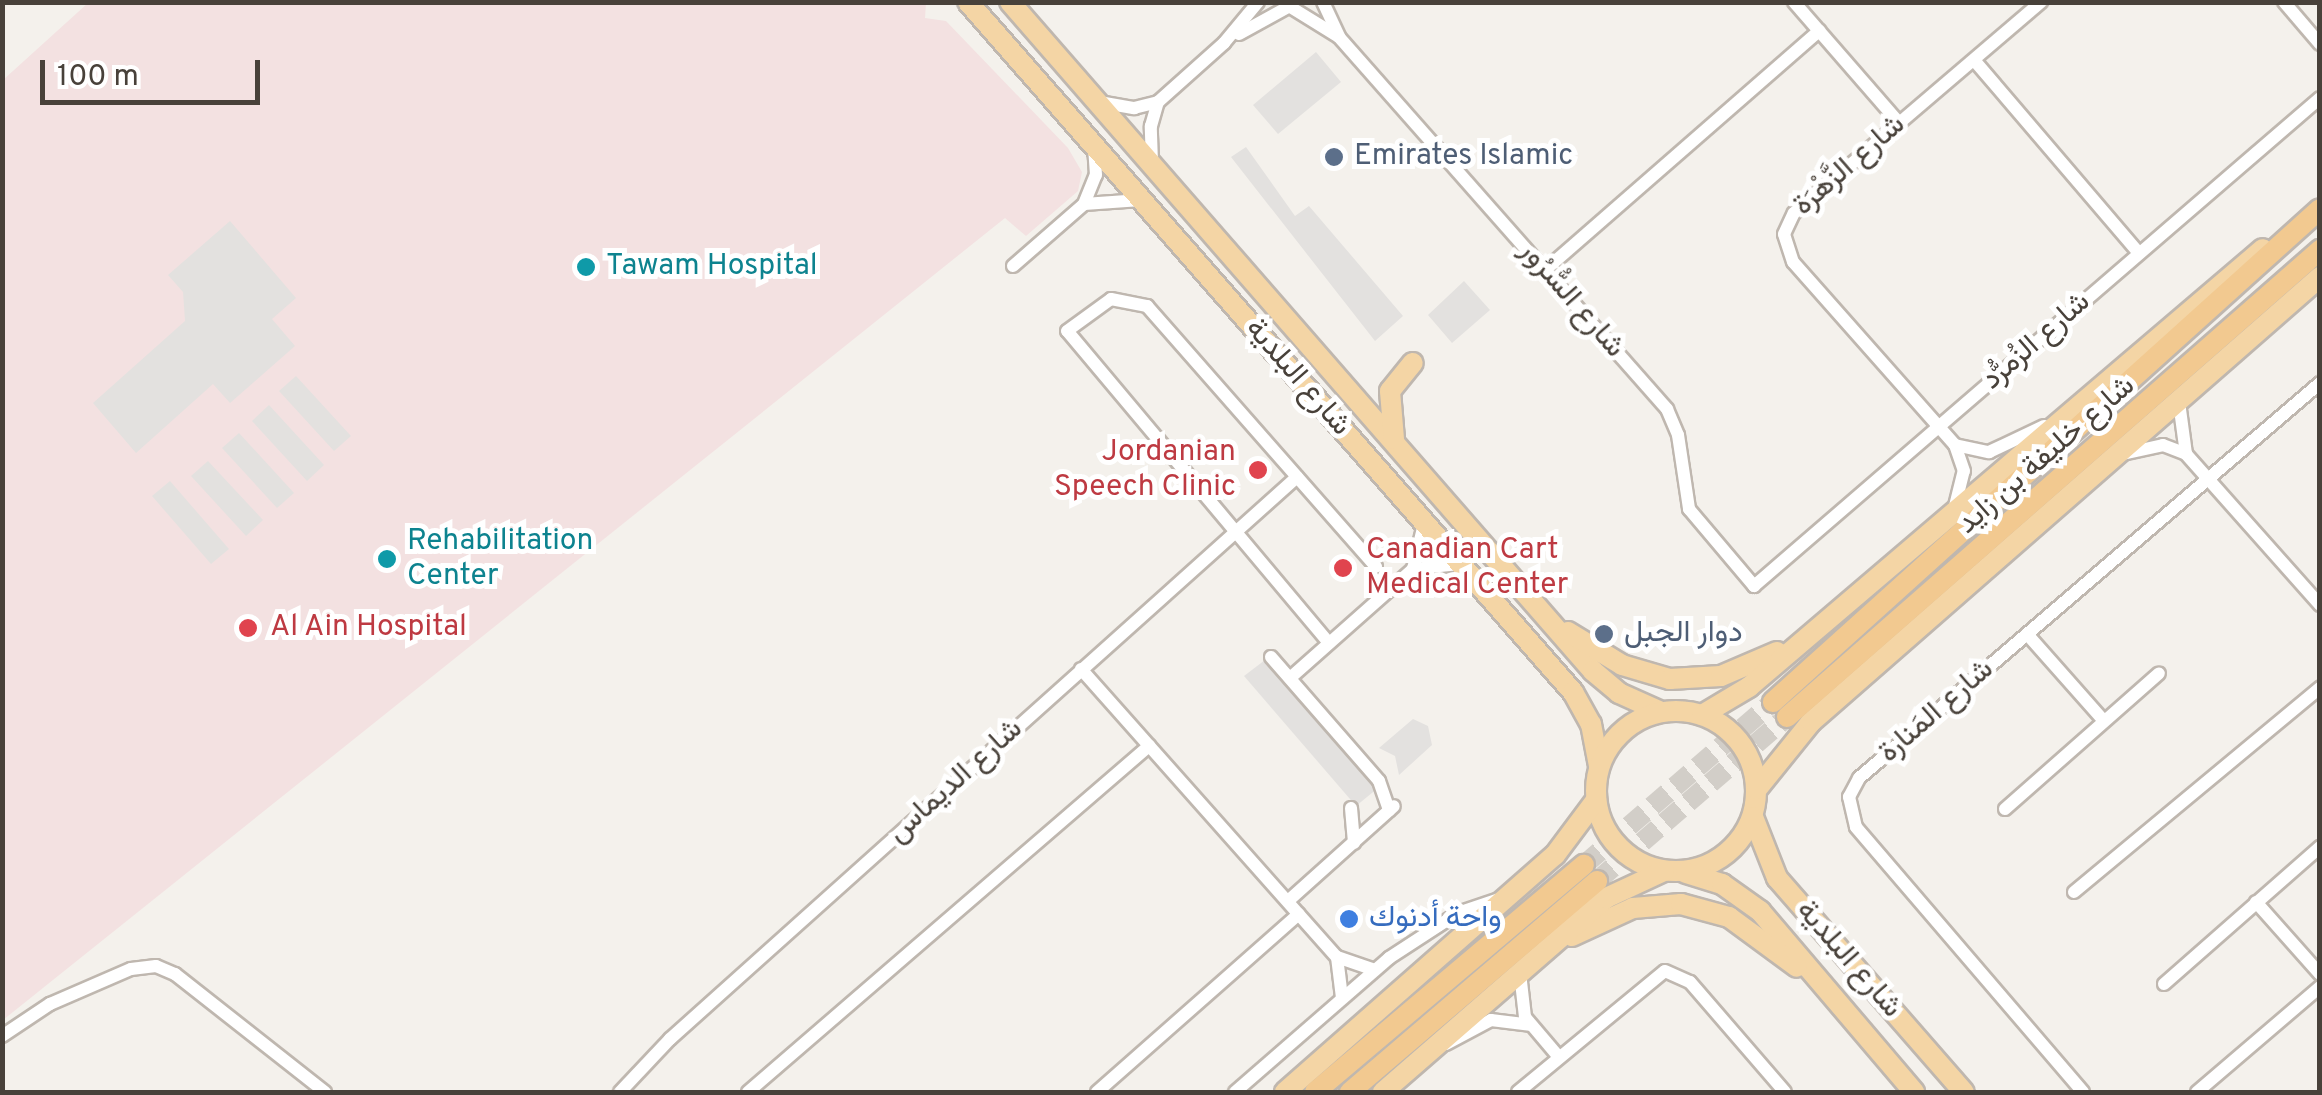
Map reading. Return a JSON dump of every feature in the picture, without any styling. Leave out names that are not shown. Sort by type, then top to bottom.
[{"type":"highway","name":"شارع خليفة بن زايد","points":[[2320,207],[1780,710],[2320,250]]},
{"type":"highway","points":[[1314,1092],[1591,873],[1350,1092]]},
{"type":"main road","name":"شارع البلدية","points":[[968,2],[1573,692],[1591,724],[1599,766]]},
{"type":"main road","name":"شارع البلدية","points":[[1010,2],[1605,683],[1661,712]]},
{"type":"main road","points":[[1702,714],[1749,688],[2056,420],[2320,207]]},
{"type":"main road","points":[[1383,1092],[1606,898],[1729,852],[1752,817],[1757,789],[1811,722],[2320,277]]},
{"type":"main road","points":[[1397,446],[1388,402],[1412,363]]},
{"type":"main road","points":[[1549,620],[1622,666],[1670,680],[1738,672],[1809,634]]},
{"type":"main road","points":[[1285,1092],[1565,846],[1596,800],[1599,766],[1622,732],[1661,712],[1702,714],[1737,738],[1757,789]]},
{"type":"main road","points":[[1596,800],[1618,847],[1671,871]]},
{"type":"main road","name":"شارع البلدية","points":[[1752,817],[1777,878],[1964,1092]]},
{"type":"main road","name":"شارع البلدية","points":[[1671,871],[1708,878],[1748,901],[1914,1092]]},
{"type":"main road","points":[[1556,942],[1633,908],[1681,904],[1729,917],[1815,976]]},
{"type":"street","points":[[1096,101],[1121,108],[1158,102],[1224,44],[1258,2]]},
{"type":"street","points":[[1224,44],[1286,6],[1307,2]]},
{"type":"street","name":"شارع السُّرُور","points":[[1324,2],[1340,37],[1667,409],[1678,435],[1689,509],[1754,586]]},
{"type":"street","points":[[1794,2],[1899,123]]},
{"type":"street","points":[[2284,2],[2320,44]]},
{"type":"street","name":"شارع الزَّهْرَة","points":[[1954,446],[1793,262],[1784,241],[1794,213],[2039,3]]},
{"type":"street","name":"شارع السُّرُور","points":[[1286,6],[1340,37]]},
{"type":"street","points":[[1545,270],[1819,31]]},
{"type":"street","points":[[1974,60],[2139,253]]},
{"type":"street","name":"شارع الزُمرُّد","points":[[1754,586],[2320,98]]},
{"type":"street","points":[[1152,165],[1149,139],[1158,102]]},
{"type":"street","points":[[1013,266],[1084,204],[1096,175],[1093,146]]},
{"type":"street","points":[[1084,204],[1141,200]]},
{"type":"street","points":[[1329,644],[1067,331],[1102,302],[1141,302],[1376,567]]},
{"type":"street","name":"شارع المَنارة","points":[[2083,1092],[1856,828],[1848,808],[1859,778],[2320,382]]},
{"type":"street","points":[[2179,400],[2186,454]]},
{"type":"street","points":[[1954,446],[1989,452],[2056,420]]},
{"type":"street","points":[[2116,455],[2163,445],[2186,454],[2320,605]]},
{"type":"street","points":[[1954,446],[1964,471],[1955,506]]},
{"type":"street","name":"شارع الديماس","points":[[620,1092],[670,1039],[1297,477]]},
{"type":"street","points":[[1290,678],[1413,569],[1424,523]]},
{"type":"street","points":[[1413,569],[1460,564]]},
{"type":"street","points":[[2027,634],[2104,721]]},
{"type":"street","points":[[1271,657],[1379,781],[1389,811]]},
{"type":"street","points":[[1081,668],[1338,957],[1374,970]]},
{"type":"street","points":[[2005,808],[2159,673]]},
{"type":"street","points":[[2074,892],[2320,688]]},
{"type":"street","points":[[748,1092],[1150,746]]},
{"type":"street","points":[[1354,842],[1351,808],[1389,811]]},
{"type":"street","points":[[1288,902],[1389,811]]},
{"type":"street","points":[[2164,984],[2320,846]]},
{"type":"street","points":[[1235,1092],[1374,970],[1458,913],[1507,898]]},
{"type":"street","points":[[2256,902],[2320,974]]},
{"type":"street","points":[[1097,1092],[1299,914]]},
{"type":"street","points":[[1338,957],[1342,996]]},
{"type":"street","points":[[2,1036],[40,1008],[131,969],[156,966],[176,974],[325,1092]]},
{"type":"street","points":[[1518,1092],[1652,976],[1672,971],[1690,982],[1784,1092]]},
{"type":"street","points":[[1520,973],[1520,1000],[1530,1025],[1558,1056]]},
{"type":"street","points":[[2197,1092],[2320,987]]},
{"type":"street","points":[[1434,1048],[1491,1020],[1530,1025]]},
{"type":"shaded area","name":"Al Ain Hospital","points":[[88,3],[926,3],[925,18],[946,21],[1068,148],[1082,172],[1078,191],[1026,236],[1005,218],[3,1020],[3,80]]},
{"type":"shaded area","points":[[1316,52],[1341,82],[1278,134],[1253,105]]},
{"type":"shaded area","points":[[1246,147],[1295,216],[1309,206],[1403,316],[1375,341],[1231,157]]},
{"type":"shaded area","points":[[230,221],[296,298],[272,319],[295,346],[230,403],[213,384],[136,453],[93,403],[185,321],[183,292],[168,275]]},
{"type":"shaded area","points":[[1464,281],[1490,310],[1452,343],[1428,315]]},
{"type":"shaded area","points":[[296,376],[351,436],[334,451],[279,391]]},
{"type":"shaded area","points":[[269,405],[324,465],[307,481],[252,421]]},
{"type":"shaded area","points":[[239,433],[294,493],[277,508],[222,448]]},
{"type":"shaded area","points":[[208,461],[263,520],[246,536],[191,476]]},
{"type":"shaded area","points":[[170,481],[229,549],[211,564],[152,496]]},
{"type":"shaded area","points":[[1265,660],[1378,788],[1356,806],[1244,676]]},
{"type":"shaded area","points":[[1413,719],[1428,726],[1432,745],[1399,775],[1395,756],[1379,748]]},
{"type":"tunnel","points":[[1584,865],[1773,702]]},
{"type":"tunnel","points":[[1597,881],[1787,717]]},
{"type":"place","name":"Emirates Islamic","points":[[1334,157]]},
{"type":"place","name":"Tawam Hospital","points":[[586,267]]},
{"type":"place","name":"Jordanian Speech Clinic","points":[[1258,470]]},
{"type":"place","name":"Rehabilitation Center","points":[[387,559]]},
{"type":"place","name":"Canadian Cart Medical Center","points":[[1343,568]]},
{"type":"place","name":"Al Ain Hospital","points":[[248,628]]},
{"type":"place","name":"دوار الجبل","points":[[1604,634]]},
{"type":"place","name":"واحة أدنوك","points":[[1349,919]]}]
